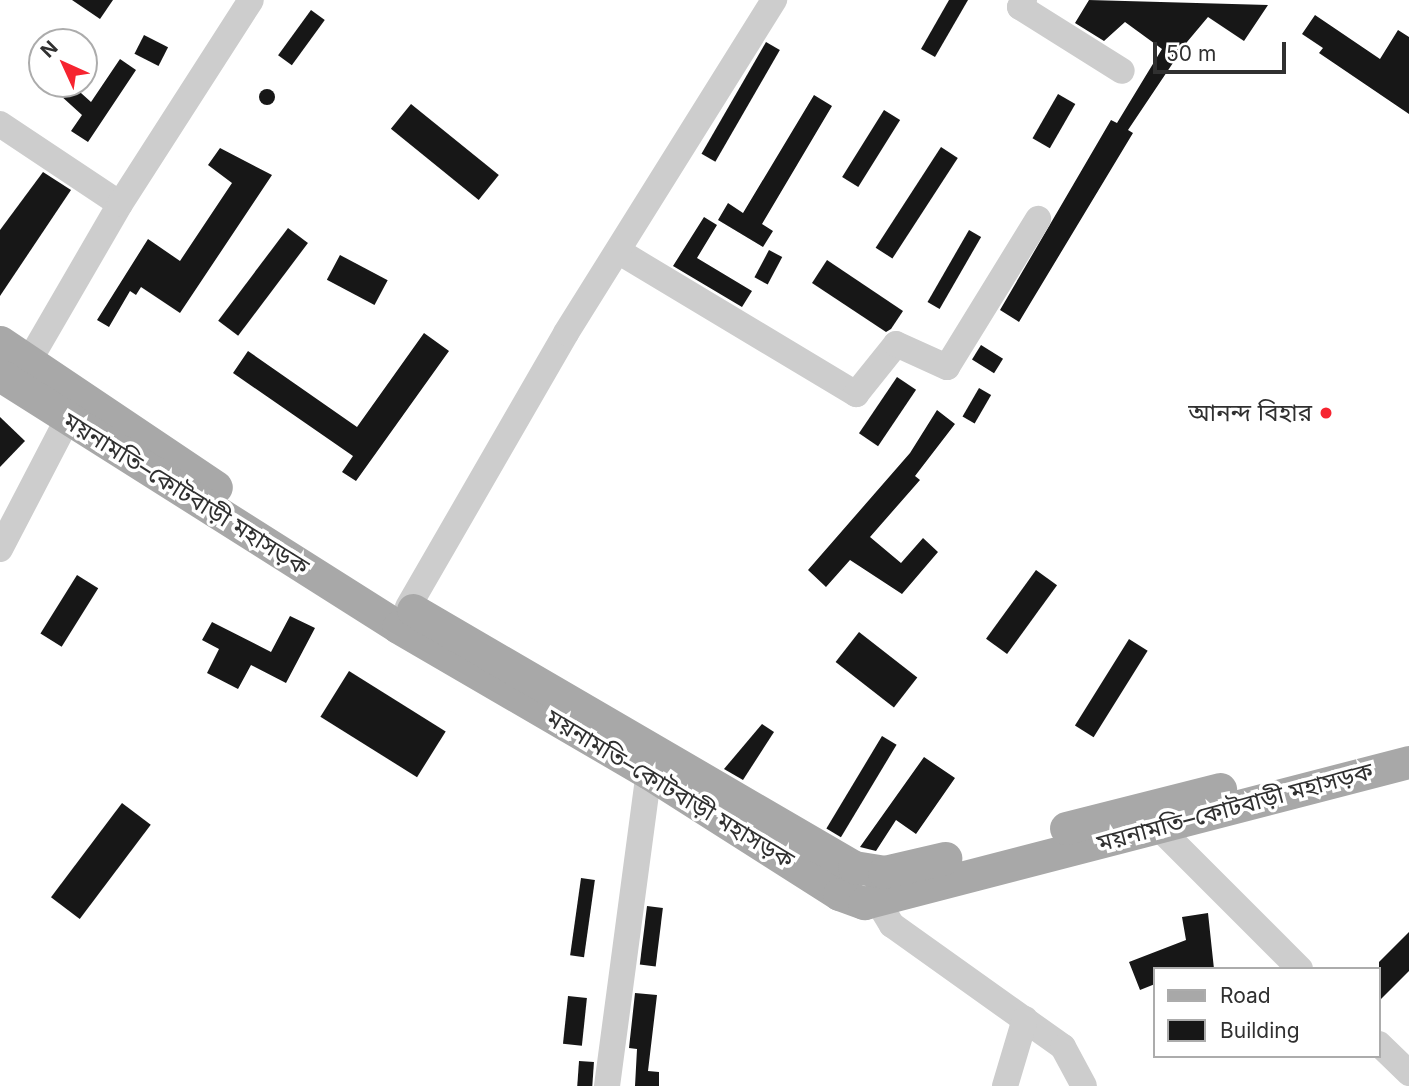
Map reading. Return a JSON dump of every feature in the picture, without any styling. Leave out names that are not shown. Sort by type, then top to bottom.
[{"type":"main road","name":"ময়নামতি–কোটবাড়ী মহাসড়ক","points":[[0,342],[14,368],[398,627],[649,773],[839,894],[881,887],[1159,817],[1409,762]]},
{"type":"main road","name":"ময়নামতি–কোটবাড়ী মহাসড়ক","points":[[73,407],[881,887]]},
{"type":"main road","name":"ময়নামতি–কোটবাড়ী মহাসড়ক","points":[[1159,817],[1409,740]]},
{"type":"street","points":[[14,368],[251,0]]},
{"type":"street","points":[[408,607],[618,251],[774,0]]},
{"type":"street","points":[[1024,0],[1020,7],[1122,71]]},
{"type":"street","points":[[0,124],[120,204]]},
{"type":"street","points":[[618,251],[856,394],[896,344],[947,368],[1038,219]]},
{"type":"street","points":[[0,549],[73,407]]},
{"type":"street","points":[[607,1086],[649,773]]},
{"type":"street","points":[[1159,817],[1298,967]]},
{"type":"street","points":[[881,887],[892,925],[1063,1047],[1084,1086]]},
{"type":"street","points":[[1004,1086],[1025,1019]]},
{"type":"street","points":[[1381,1046],[1409,1073]]},
{"type":"building","points":[[72,0],[113,0],[100,19]]},
{"type":"building","points":[[949,0],[968,0],[935,57],[921,49]]},
{"type":"building","points":[[1089,0],[1268,5],[1244,41],[1208,17],[1187,42],[1128,130],[1133,133],[1019,322],[1000,310],[1111,120],[1117,123],[1162,49],[1125,22],[1104,41],[1075,23]]},
{"type":"building","points":[[311,10],[325,20],[292,65],[278,55]]},
{"type":"building","points":[[1315,15],[1380,59],[1398,30],[1409,37],[1409,114],[1319,53],[1323,48],[1302,34]]},
{"type":"building","points":[[144,35],[168,47],[159,66],[134,54]]},
{"type":"building","points":[[766,42],[780,50],[715,162],[702,154]]},
{"type":"building","points":[[120,59],[136,70],[88,142],[71,131],[82,115],[63,98],[87,98],[91,102],[94,98],[98,98],[98,92]]},
{"type":"building","points":[[264,89],[270,89],[275,97],[273,103],[264,105],[259,100],[259,94]]},
{"type":"building","points":[[1058,94],[1075,104],[1050,148],[1032,138]]},
{"type":"building","points":[[814,95],[832,106],[762,224],[773,231],[763,247],[718,220],[728,203],[743,213]]},
{"type":"building","points":[[411,104],[499,175],[479,200],[391,129]]},
{"type":"building","points":[[884,110],[900,120],[858,187],[842,177]]},
{"type":"building","points":[[941,147],[958,158],[892,259],[876,248]]},
{"type":"building","points":[[220,148],[272,175],[180,313],[141,287],[136,295],[130,291],[109,327],[97,320],[148,239],[180,261],[232,183],[208,165]]},
{"type":"building","points":[[43,172],[71,190],[0,296],[0,230]]},
{"type":"building","points":[[704,217],[717,225],[697,258],[752,291],[742,307],[673,266]]},
{"type":"building","points":[[288,228],[308,243],[238,336],[218,321]]},
{"type":"building","points":[[969,230],[981,237],[940,309],[928,302]]},
{"type":"building","points":[[769,250],[782,257],[768,284],[754,277]]},
{"type":"building","points":[[340,255],[388,280],[375,305],[327,280]]},
{"type":"building","points":[[827,260],[903,311],[891,329],[886,332],[812,283]]},
{"type":"building","points":[[424,333],[449,351],[356,481],[342,472],[353,456],[233,373],[248,351],[357,427]]},
{"type":"building","points":[[981,345],[1003,359],[994,373],[972,359]]},
{"type":"building","points":[[897,377],[916,390],[878,446],[859,433]]},
{"type":"building","points":[[979,388],[991,395],[975,424],[962,417]]},
{"type":"building","points":[[937,410],[955,424],[915,476],[920,480],[870,537],[901,563],[923,538],[938,552],[902,594],[850,560],[826,587],[808,570],[910,453]]},
{"type":"building","points":[[0,417],[25,441],[0,467]]},
{"type":"building","points":[[1036,570],[1057,585],[1007,654],[986,639]]},
{"type":"building","points":[[77,575],[98,588],[62,647],[40,634]]},
{"type":"building","points":[[290,616],[315,628],[286,683],[251,665],[238,689],[207,673],[219,649],[202,640],[212,622],[271,652]]},
{"type":"building","points":[[859,632],[917,678],[894,708],[836,662]]},
{"type":"building","points":[[1129,639],[1148,651],[1094,737],[1075,726]]},
{"type":"building","points":[[349,671],[446,731],[417,777],[320,717]]},
{"type":"building","points":[[762,724],[774,732],[743,780],[724,769]]},
{"type":"building","points":[[882,736],[897,745],[841,837],[826,829]]},
{"type":"building","points":[[924,757],[955,778],[916,834],[896,820],[876,851],[860,847]]},
{"type":"building","points":[[122,803],[151,825],[80,919],[51,897]]},
{"type":"building","points":[[581,878],[595,880],[584,957],[570,955]]},
{"type":"building","points":[[647,906],[663,908],[656,967],[640,965]]},
{"type":"building","points":[[1208,913],[1214,967],[1154,967],[1154,984],[1140,990],[1129,962],[1186,940],[1182,917]]},
{"type":"building","points":[[1409,932],[1409,971],[1381,999],[1379,962]]},
{"type":"building","points":[[635,993],[657,995],[648,1071],[659,1072],[659,1086],[635,1086],[637,1049],[629,1048]]},
{"type":"building","points":[[568,996],[587,998],[582,1046],[563,1044]]},
{"type":"building","points":[[579,1061],[594,1062],[592,1086],[577,1086]]},
{"type":"place","name":"আনন্দ বিহার","points":[[1326,413]]}]
